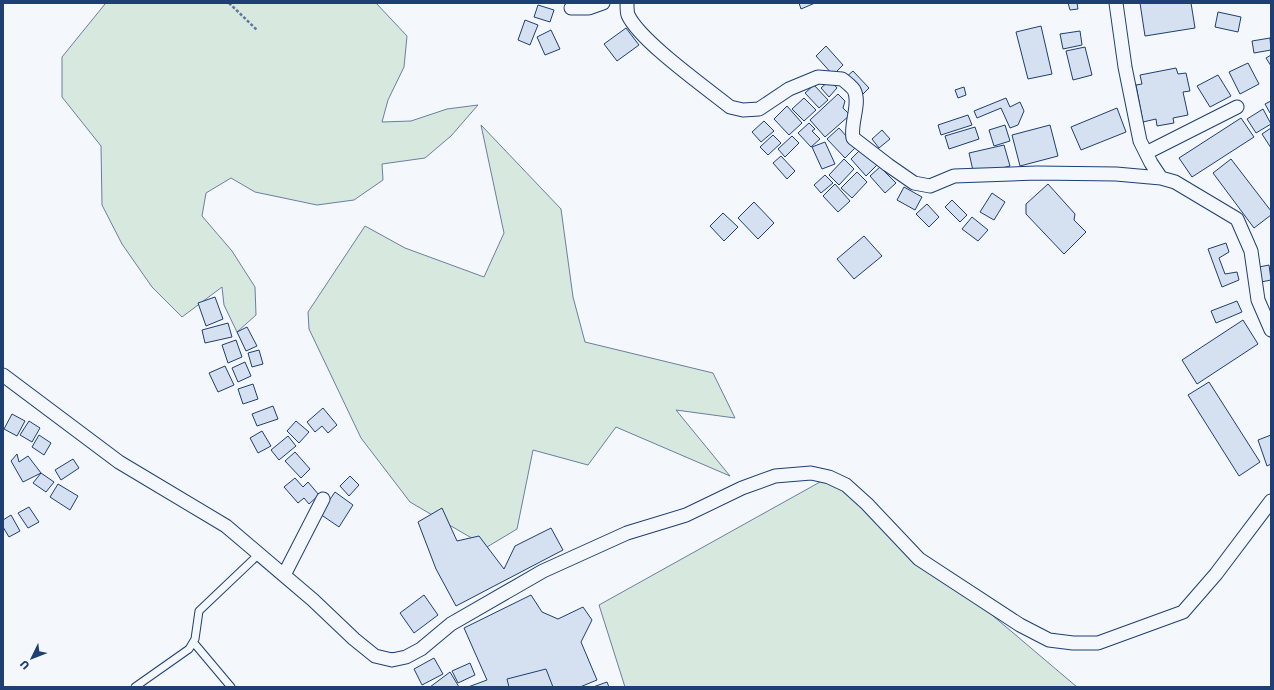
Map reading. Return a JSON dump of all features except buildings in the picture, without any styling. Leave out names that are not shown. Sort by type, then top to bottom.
[{"type":"street","points":[[571,8],[589,8],[603,3]]},
{"type":"street","points":[[626,3],[627,14],[639,29],[662,52],[730,107],[743,110],[759,109],[789,89],[818,77],[842,79],[854,91],[856,103],[852,130],[853,138],[888,166],[914,183],[930,186],[954,176],[1037,173],[1116,174],[1161,178],[1194,192],[1237,219],[1251,252],[1258,300],[1271,330]]},
{"type":"street","points":[[1116,3],[1138,134],[1146,153],[1161,178]]},
{"type":"street","points":[[1146,153],[1237,107]]},
{"type":"street","points":[[3,375],[119,462],[226,526],[284,574],[375,656],[392,660],[406,657],[421,648],[451,624],[550,568],[627,533],[686,515],[742,488],[774,476],[810,473],[829,477],[846,485],[867,504],[919,559],[1020,625],[1050,640],[1073,643],[1098,643],[1183,612],[1216,574],[1271,501]]},
{"type":"street","points":[[284,574],[323,499]]},
{"type":"lane","points":[[135,687],[189,649],[194,643],[200,611],[259,554]]},
{"type":"lane","points":[[194,643],[231,687]]},
{"type":"path","points":[[229,3],[257,30]]},
{"type":"shaded area","points":[[103,3],[376,3],[407,36],[404,67],[388,100],[382,122],[411,121],[447,109],[478,105],[451,136],[425,158],[382,164],[383,180],[354,200],[317,205],[255,192],[231,178],[206,193],[202,216],[232,251],[255,287],[256,315],[237,332],[224,305],[222,287],[182,317],[152,287],[122,244],[102,205],[101,146],[62,97],[62,57],[105,4]]},
{"type":"shaded area","points":[[481,125],[561,209],[573,297],[585,342],[713,373],[735,418],[676,410],[730,476],[616,427],[588,465],[533,450],[517,529],[487,547],[410,502],[361,438],[309,329],[308,312],[365,226],[405,248],[484,277],[504,233]]},
{"type":"shaded area","points":[[829,477],[1077,687],[625,687],[599,605]]}]
